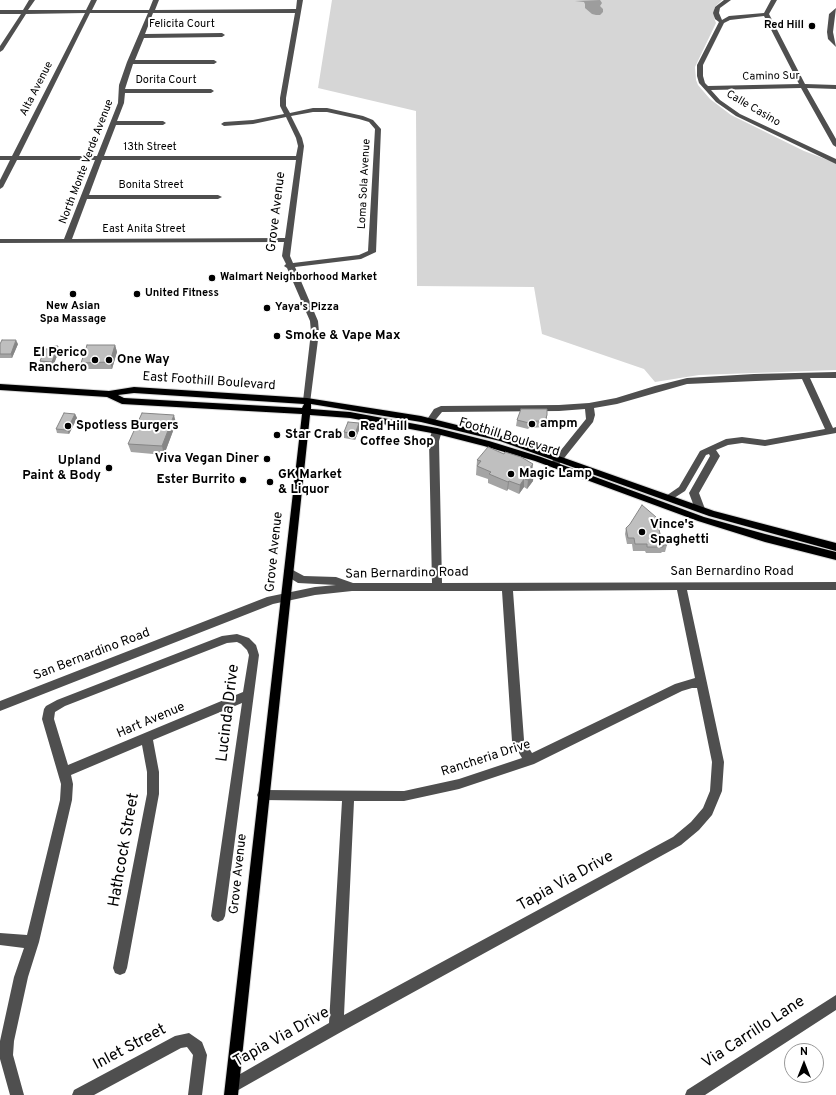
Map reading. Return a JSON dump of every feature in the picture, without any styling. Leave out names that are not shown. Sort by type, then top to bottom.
[{"type":"main road","name":"East Foothill Boulevard","points":[[0,387],[109,394],[134,390],[307,402]]},
{"type":"main road","name":"East Foothill Boulevard","points":[[109,394],[122,401],[306,412]]},
{"type":"main road","name":"Grove Avenue","points":[[232,1090],[307,402]]},
{"type":"main road","name":"Foothill Boulevard","points":[[307,402],[359,408],[430,421],[502,439],[701,519],[765,538],[836,556]]},
{"type":"main road","name":"Foothill Boulevard","points":[[306,412],[358,416],[437,431],[486,443],[557,462],[700,509],[781,533],[836,547]]},
{"type":"street","points":[[0,50],[32,0]]},
{"type":"street","name":"Alta Avenue","points":[[0,187],[94,0]]},
{"type":"street","name":"North Monte Verde Avenue","points":[[67,241],[121,103],[122,85],[130,62],[156,0]]},
{"type":"street","name":"Grove Avenue","points":[[300,0],[282,98],[287,116],[299,138],[300,158],[286,256],[288,266],[314,321],[315,332],[307,402]]},
{"type":"street","points":[[728,0],[718,8],[716,14],[718,19],[722,22],[728,18],[766,14]]},
{"type":"street","points":[[766,14],[774,0]]},
{"type":"street","points":[[836,10],[832,14],[830,32],[831,38],[836,45]]},
{"type":"street","points":[[0,12],[298,11]]},
{"type":"street","points":[[766,14],[803,86],[836,145]]},
{"type":"street","name":"Calle Casino","points":[[722,22],[700,65],[700,76],[702,83],[706,88],[718,101],[738,115],[836,162]]},
{"type":"street","name":"Felicita Court","points":[[141,36],[222,35]]},
{"type":"street","points":[[2,36],[9,36]]},
{"type":"street","points":[[130,62],[214,62]]},
{"type":"street","name":"Camino Sur","points":[[706,88],[803,86],[836,88]]},
{"type":"street","name":"Dorita Court","points":[[122,91],[211,91]]},
{"type":"street","name":"Loma Sola Avenue","points":[[287,116],[313,110],[327,110],[361,117],[371,121],[378,129],[372,252],[361,257],[288,266]]},
{"type":"street","points":[[224,124],[253,122],[287,116]]},
{"type":"street","points":[[113,123],[163,123]]},
{"type":"street","name":"13th Street","points":[[0,158],[300,158]]},
{"type":"street","name":"Bonita Street","points":[[84,198],[218,197]]},
{"type":"street","name":"East Anita Street","points":[[0,241],[288,240]]},
{"type":"street","points":[[668,498],[682,489],[703,453],[726,442],[742,440],[765,443],[833,431],[805,376]]},
{"type":"street","points":[[430,421],[437,411],[446,409],[559,408],[588,406],[617,401],[658,388],[687,381],[725,378],[836,376]]},
{"type":"street","points":[[557,462],[590,420],[591,415],[588,406]]},
{"type":"street","points":[[437,431],[434,441],[437,587]]},
{"type":"street","points":[[694,493],[715,456],[711,450]]},
{"type":"street","points":[[699,459],[711,463]]},
{"type":"street","points":[[682,489],[694,493]]},
{"type":"street","points":[[694,493],[700,509]]},
{"type":"street","points":[[289,572],[302,580],[336,581],[352,587]]},
{"type":"street","points":[[507,586],[518,741],[530,760]]},
{"type":"street","name":"Tapia Via Drive","points":[[232,1090],[336,1027],[677,841],[695,826],[708,810],[716,791],[718,762],[681,586]]},
{"type":"street","name":"San Bernardino Road","points":[[0,706],[269,600],[287,596],[352,587],[836,586]]},
{"type":"street","name":"Lucinda Drive","points":[[17,1095],[6,1055],[6,1025],[32,942],[66,800],[67,784],[48,719],[50,709],[61,703],[226,639],[237,638],[245,641],[252,648],[254,656],[222,899],[218,916]]},
{"type":"street","name":"Rancheria Drive","points":[[263,795],[404,796],[459,784],[530,760],[679,687],[692,683],[702,683]]},
{"type":"street","name":"Hart Avenue","points":[[64,772],[249,695]]},
{"type":"street","name":"Hathcock Street","points":[[120,968],[153,794],[153,772],[148,738]]},
{"type":"street","points":[[336,1027],[348,796]]},
{"type":"street","points":[[0,939],[32,942]]},
{"type":"street","name":"Via Carrillo Lane","points":[[692,1095],[836,1002]]},
{"type":"street","name":"Inlet Street","points":[[79,1095],[180,1041],[189,1040],[197,1046],[200,1055],[195,1095]]},
{"type":"shaded area","points":[[332,0],[722,0],[714,8],[714,18],[716,23],[695,67],[698,85],[710,99],[731,115],[804,151],[836,163],[836,370],[699,375],[655,382],[644,369],[542,334],[534,287],[417,286],[416,111],[318,88]]},
{"type":"shaded area","points":[[600,0],[602,3],[600,6],[603,9],[603,12],[600,15],[592,14],[585,8],[584,2],[575,1]]},
{"type":"building","points":[[2,340],[16,340],[11,354],[0,354],[0,344]]},
{"type":"building","points":[[87,345],[115,345],[110,362],[81,363]]},
{"type":"building","points":[[50,346],[58,346],[52,362],[40,361],[45,349],[49,349]]},
{"type":"building","points":[[521,409],[547,409],[545,421],[530,421],[529,423],[517,420]]},
{"type":"building","points":[[64,413],[75,414],[67,430],[56,429]]},
{"type":"building","points":[[142,413],[174,415],[162,446],[128,444]]},
{"type":"building","points":[[348,422],[359,423],[355,434],[344,432]]},
{"type":"building","name":"Magic Lamp","points":[[488,447],[504,454],[505,452],[521,457],[533,464],[528,470],[534,472],[528,480],[524,479],[520,485],[489,474],[491,472],[477,466],[481,461],[477,460]]},
{"type":"building","name":"Vince's Spaghetti","points":[[642,505],[656,517],[661,538],[665,538],[667,545],[663,545],[663,547],[647,547],[647,544],[635,544],[634,538],[628,538],[626,528]]},
{"type":"place","name":"Red Hill","points":[[812,26]]},
{"type":"place","name":"Walmart Neighborhood Market","points":[[212,278]]},
{"type":"place","name":"New Asian Spa Massage","points":[[73,294]]},
{"type":"place","name":"United Fitness","points":[[137,294]]},
{"type":"place","name":"Yaya's Pizza","points":[[267,308]]},
{"type":"place","name":"Smoke & Vape Max","points":[[277,336]]},
{"type":"place","name":"El Perico Ranchero","points":[[95,360]]},
{"type":"place","name":"One Way","points":[[109,360]]},
{"type":"place","name":"ampm","points":[[532,424]]},
{"type":"place","name":"Spotless Burgers","points":[[68,426]]},
{"type":"place","name":"Red Hill Coffee Shop","points":[[352,434]]},
{"type":"place","name":"Star Crab","points":[[277,435]]},
{"type":"place","name":"Viva Vegan Diner","points":[[267,459]]},
{"type":"place","name":"Upland Paint & Body","points":[[109,468]]},
{"type":"place","name":"Magic Lamp","points":[[511,474]]},
{"type":"place","name":"Ester Burrito","points":[[243,480]]},
{"type":"place","name":"GK Market & Liquor","points":[[270,482]]},
{"type":"place","name":"Vince's Spaghetti","points":[[642,532]]}]
